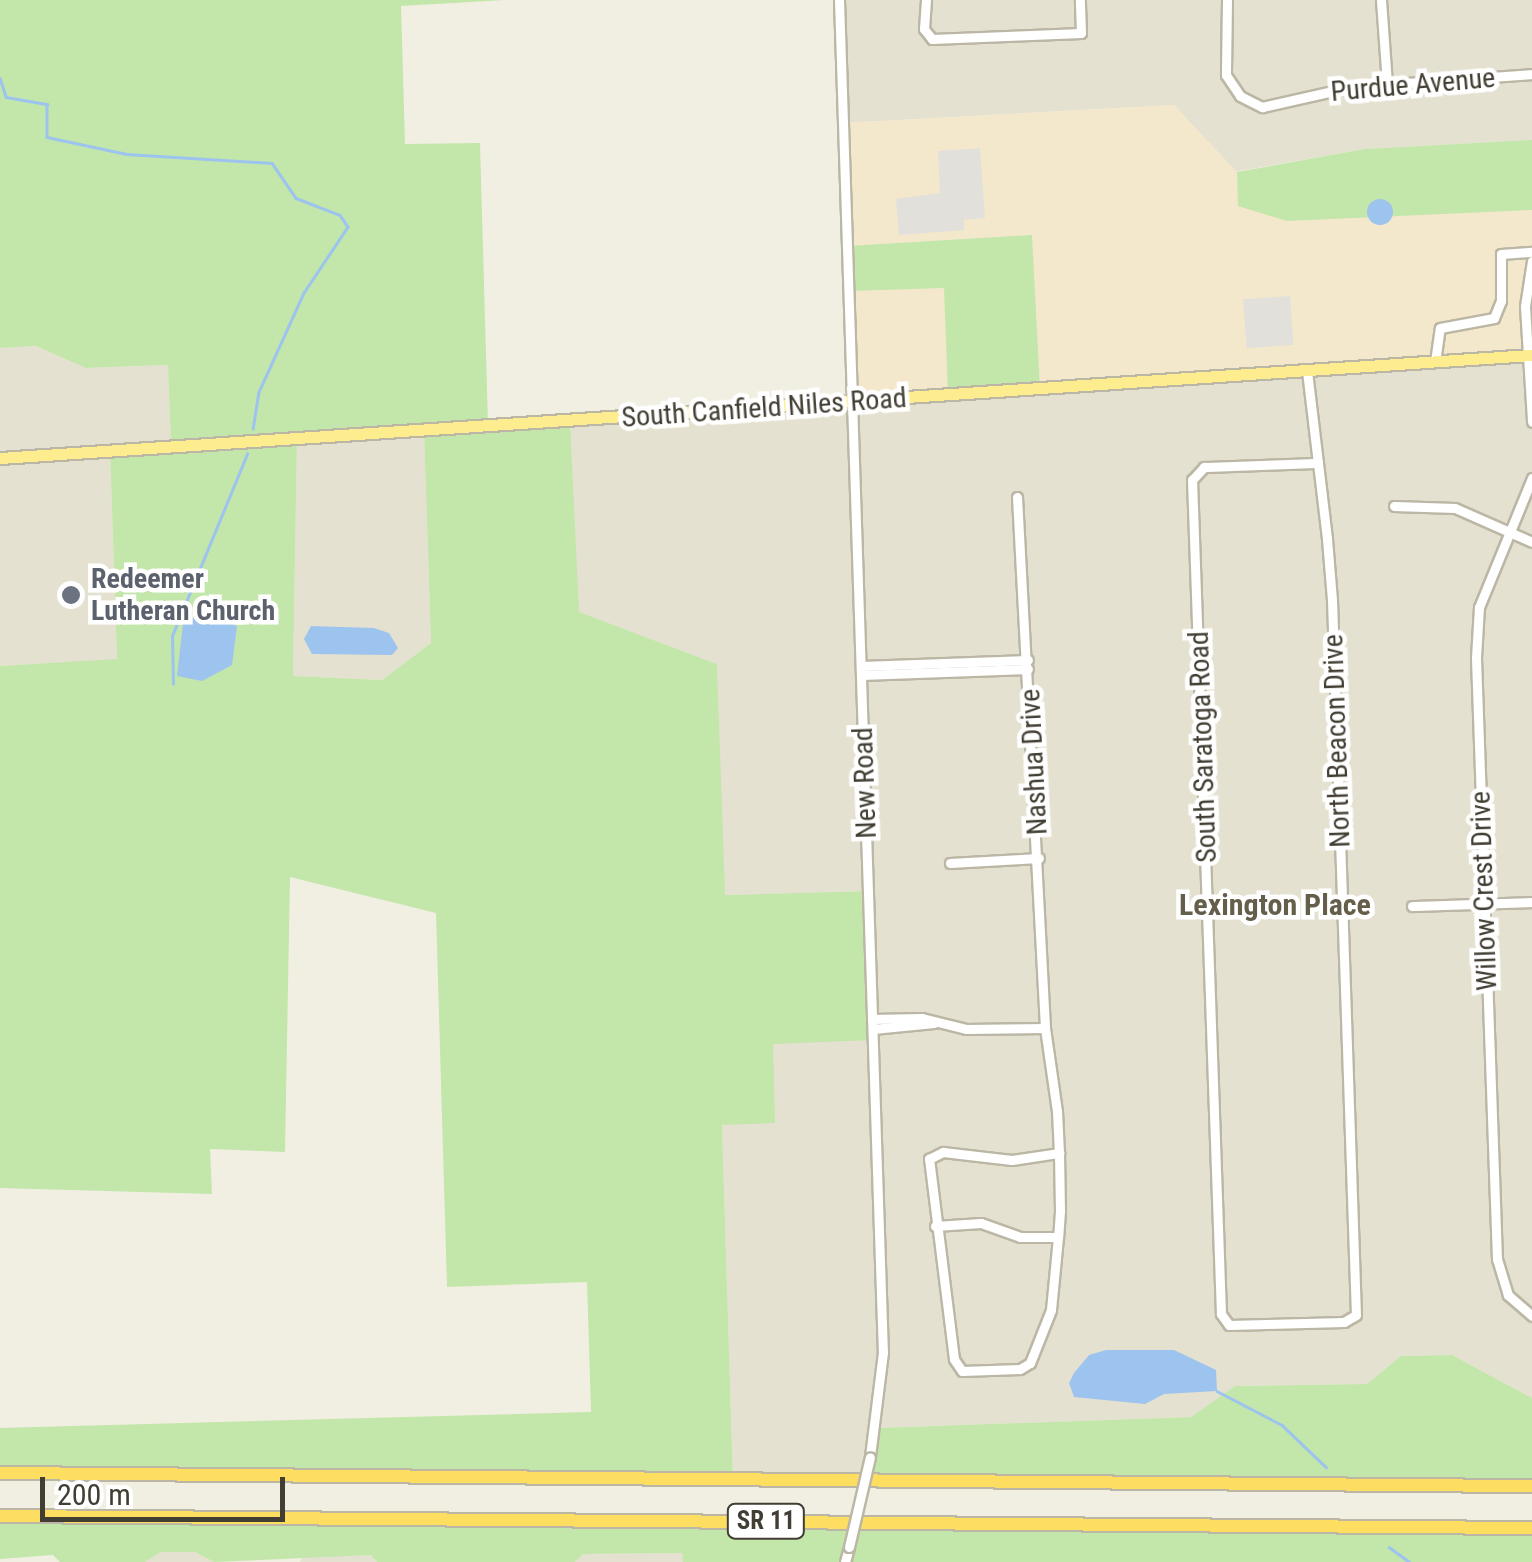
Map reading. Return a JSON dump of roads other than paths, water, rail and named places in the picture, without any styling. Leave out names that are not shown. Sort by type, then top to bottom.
[{"type":"highway","name":"SR 11","points":[[0,1473],[1532,1486]]},
{"type":"highway","name":"SR 11","points":[[0,1516],[1532,1528]]},
{"type":"main road","name":"South Canfield Niles Road","points":[[0,458],[1529,355]]},
{"type":"street","name":"New Road","points":[[839,0],[883,1352],[870,1457],[845,1562]]},
{"type":"street","points":[[926,0],[924,33],[932,39],[1081,33],[1080,0]]},
{"type":"street","name":"Purdue Avenue","points":[[1227,0],[1224,68],[1240,96],[1270,108],[1387,84],[1532,74]]},
{"type":"street","points":[[1381,0],[1387,84]]},
{"type":"street","points":[[1434,362],[1440,328],[1494,318],[1501,301],[1501,254],[1532,252]]},
{"type":"street","points":[[1532,261],[1532,422]]},
{"type":"street","name":"North Beacon Drive","points":[[1226,1322],[1355,1318],[1332,600],[1308,371]]},
{"type":"street","name":"South Saratoga Road","points":[[1226,1322],[1196,471],[1318,463]]},
{"type":"street","name":"Willow Crest Drive","points":[[1532,478],[1486,588],[1477,626],[1496,1259],[1504,1288],[1532,1316]]},
{"type":"street","name":"Nashua Drive","points":[[935,1226],[956,1367],[974,1372],[1020,1370],[1030,1362],[1052,1310],[1059,1153],[1045,1028],[1017,497]]},
{"type":"street","points":[[1394,506],[1454,508],[1532,542]]},
{"type":"street","points":[[861,671],[1028,664]]},
{"type":"street","points":[[950,862],[1039,858]]},
{"type":"street","points":[[1412,906],[1532,902]]},
{"type":"street","points":[[873,1024],[936,1022],[966,1029],[1045,1028]]},
{"type":"street","points":[[1058,1237],[1020,1236],[981,1222],[935,1226],[931,1156],[974,1151],[1026,1160],[1059,1153]]},
{"type":"water","points":[[1380,199],[1389,203],[1393,212],[1389,221],[1380,225],[1371,221],[1367,212],[1371,203]]},
{"type":"water","points":[[202,613],[237,626],[232,665],[202,681],[177,676],[183,624]]},
{"type":"water","points":[[311,626],[374,628],[389,633],[398,648],[392,655],[312,654],[304,639]]},
{"type":"water","points":[[1106,1350],[1174,1350],[1216,1370],[1217,1391],[1164,1394],[1145,1404],[1074,1397],[1069,1383],[1074,1373],[1089,1355]]},
{"type":"waterway","points":[[0,78],[6,97],[47,104],[47,137],[126,154],[272,163],[296,198],[340,215],[348,227],[304,293],[259,392],[253,429]]},
{"type":"waterway","points":[[173,684],[172,636],[247,454]]},
{"type":"waterway","points":[[1217,1391],[1282,1425],[1326,1467]]},
{"type":"waterway","points":[[1389,1547],[1410,1562]]},
{"type":"place","name":"Redeemer Lutheran Church","points":[[71,595]]},
{"type":"district","name":"Lexington Place","points":[[1275,905]]}]
